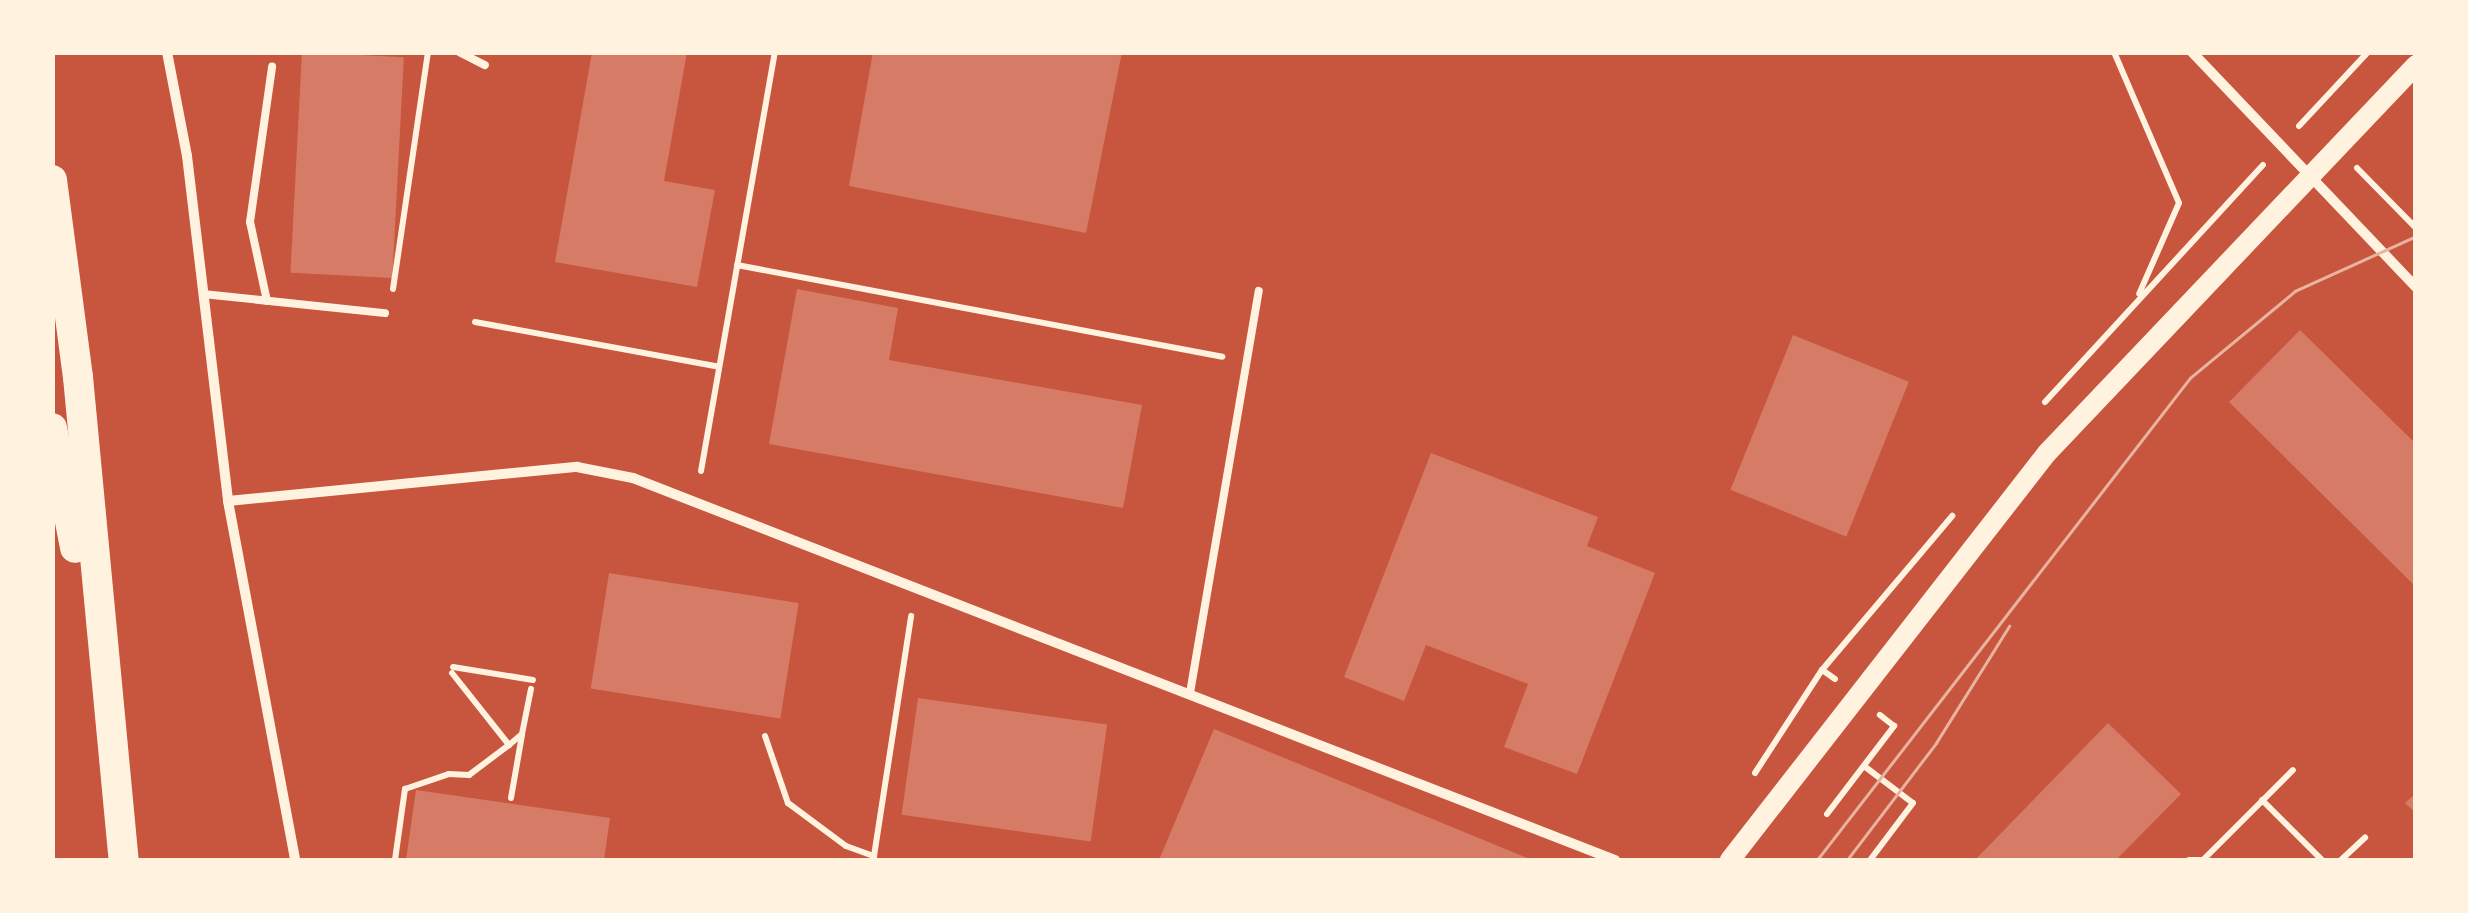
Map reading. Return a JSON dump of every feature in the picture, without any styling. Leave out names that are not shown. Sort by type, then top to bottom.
[{"type":"highway","points":[[52,180],[78,377],[104,704],[124,860]]},
{"type":"highway","points":[[52,428],[104,704]]},
{"type":"main road","points":[[1730,860],[2047,453],[2416,65]]},
{"type":"street","points":[[167,52],[203,294],[228,501],[295,860]]},
{"type":"street","points":[[2192,52],[2416,286]]},
{"type":"street","points":[[228,501],[577,467],[696,498],[1615,860]]},
{"type":"lane","points":[[459,52],[486,65]]},
{"type":"lane","points":[[267,301],[250,222],[272,67]]},
{"type":"lane","points":[[1190,693],[1258,291]]},
{"type":"lane","points":[[203,294],[385,313]]},
{"type":"path","points":[[385,313],[428,52]]},
{"type":"path","points":[[701,471],[775,52]]},
{"type":"path","points":[[2114,52],[2179,203],[2136,300]]},
{"type":"path","points":[[2357,168],[2416,228]]},
{"type":"path","points":[[2192,239],[2208,224]]},
{"type":"path","points":[[737,265],[1246,362]]},
{"type":"path","points":[[476,322],[720,367]]},
{"type":"path","points":[[765,736],[788,802],[846,846],[873,858],[916,585]]},
{"type":"path","points":[[509,745],[452,670],[532,684],[511,798]]},
{"type":"path","points":[[1758,763],[1822,670]]},
{"type":"path","points":[[1827,814],[1894,726],[1885,718],[1897,702]]},
{"type":"path","points":[[394,860],[406,789],[450,774],[470,775],[522,734]]},
{"type":"path","points":[[1864,766],[1913,803],[1870,860]]},
{"type":"path","points":[[2189,860],[2204,860],[2293,770]]},
{"type":"path","points":[[2262,800],[2322,860]]},
{"type":"path","points":[[2342,860],[2365,838]]},
{"type":"building","points":[[302,52],[404,57],[392,278],[290,273]]},
{"type":"building","points":[[592,52],[687,52],[664,181],[715,190],[697,287],[555,262]]},
{"type":"building","points":[[873,52],[1122,52],[1086,233],[849,186]]},
{"type":"building","points":[[797,289],[898,308],[889,360],[1142,405],[1123,508],[769,444]]},
{"type":"building","points":[[2300,330],[2416,444],[2416,587],[2229,402]]},
{"type":"building","points":[[1793,335],[1909,382],[1846,537],[1730,490]]},
{"type":"building","points":[[1431,453],[1598,517],[1587,546],[1655,573],[1577,774],[1504,747],[1528,684],[1426,645],[1404,701],[1344,677]]},
{"type":"building","points":[[609,573],[799,603],[780,719],[591,689]]},
{"type":"building","points":[[918,698],[1107,725],[1091,841],[902,815]]},
{"type":"building","points":[[2108,723],[2181,794],[2116,860],[1975,860]]},
{"type":"building","points":[[1214,729],[1532,860],[1159,860]]},
{"type":"building","points":[[416,790],[610,818],[604,860],[406,860]]},
{"type":"building","points":[[2416,793],[2416,813],[2405,803]]},
{"type":"tram line","points":[[1817,860],[2190,378],[2295,291],[2416,236]]},
{"type":"tram line","points":[[1847,860],[1936,743],[2009,626]]}]
